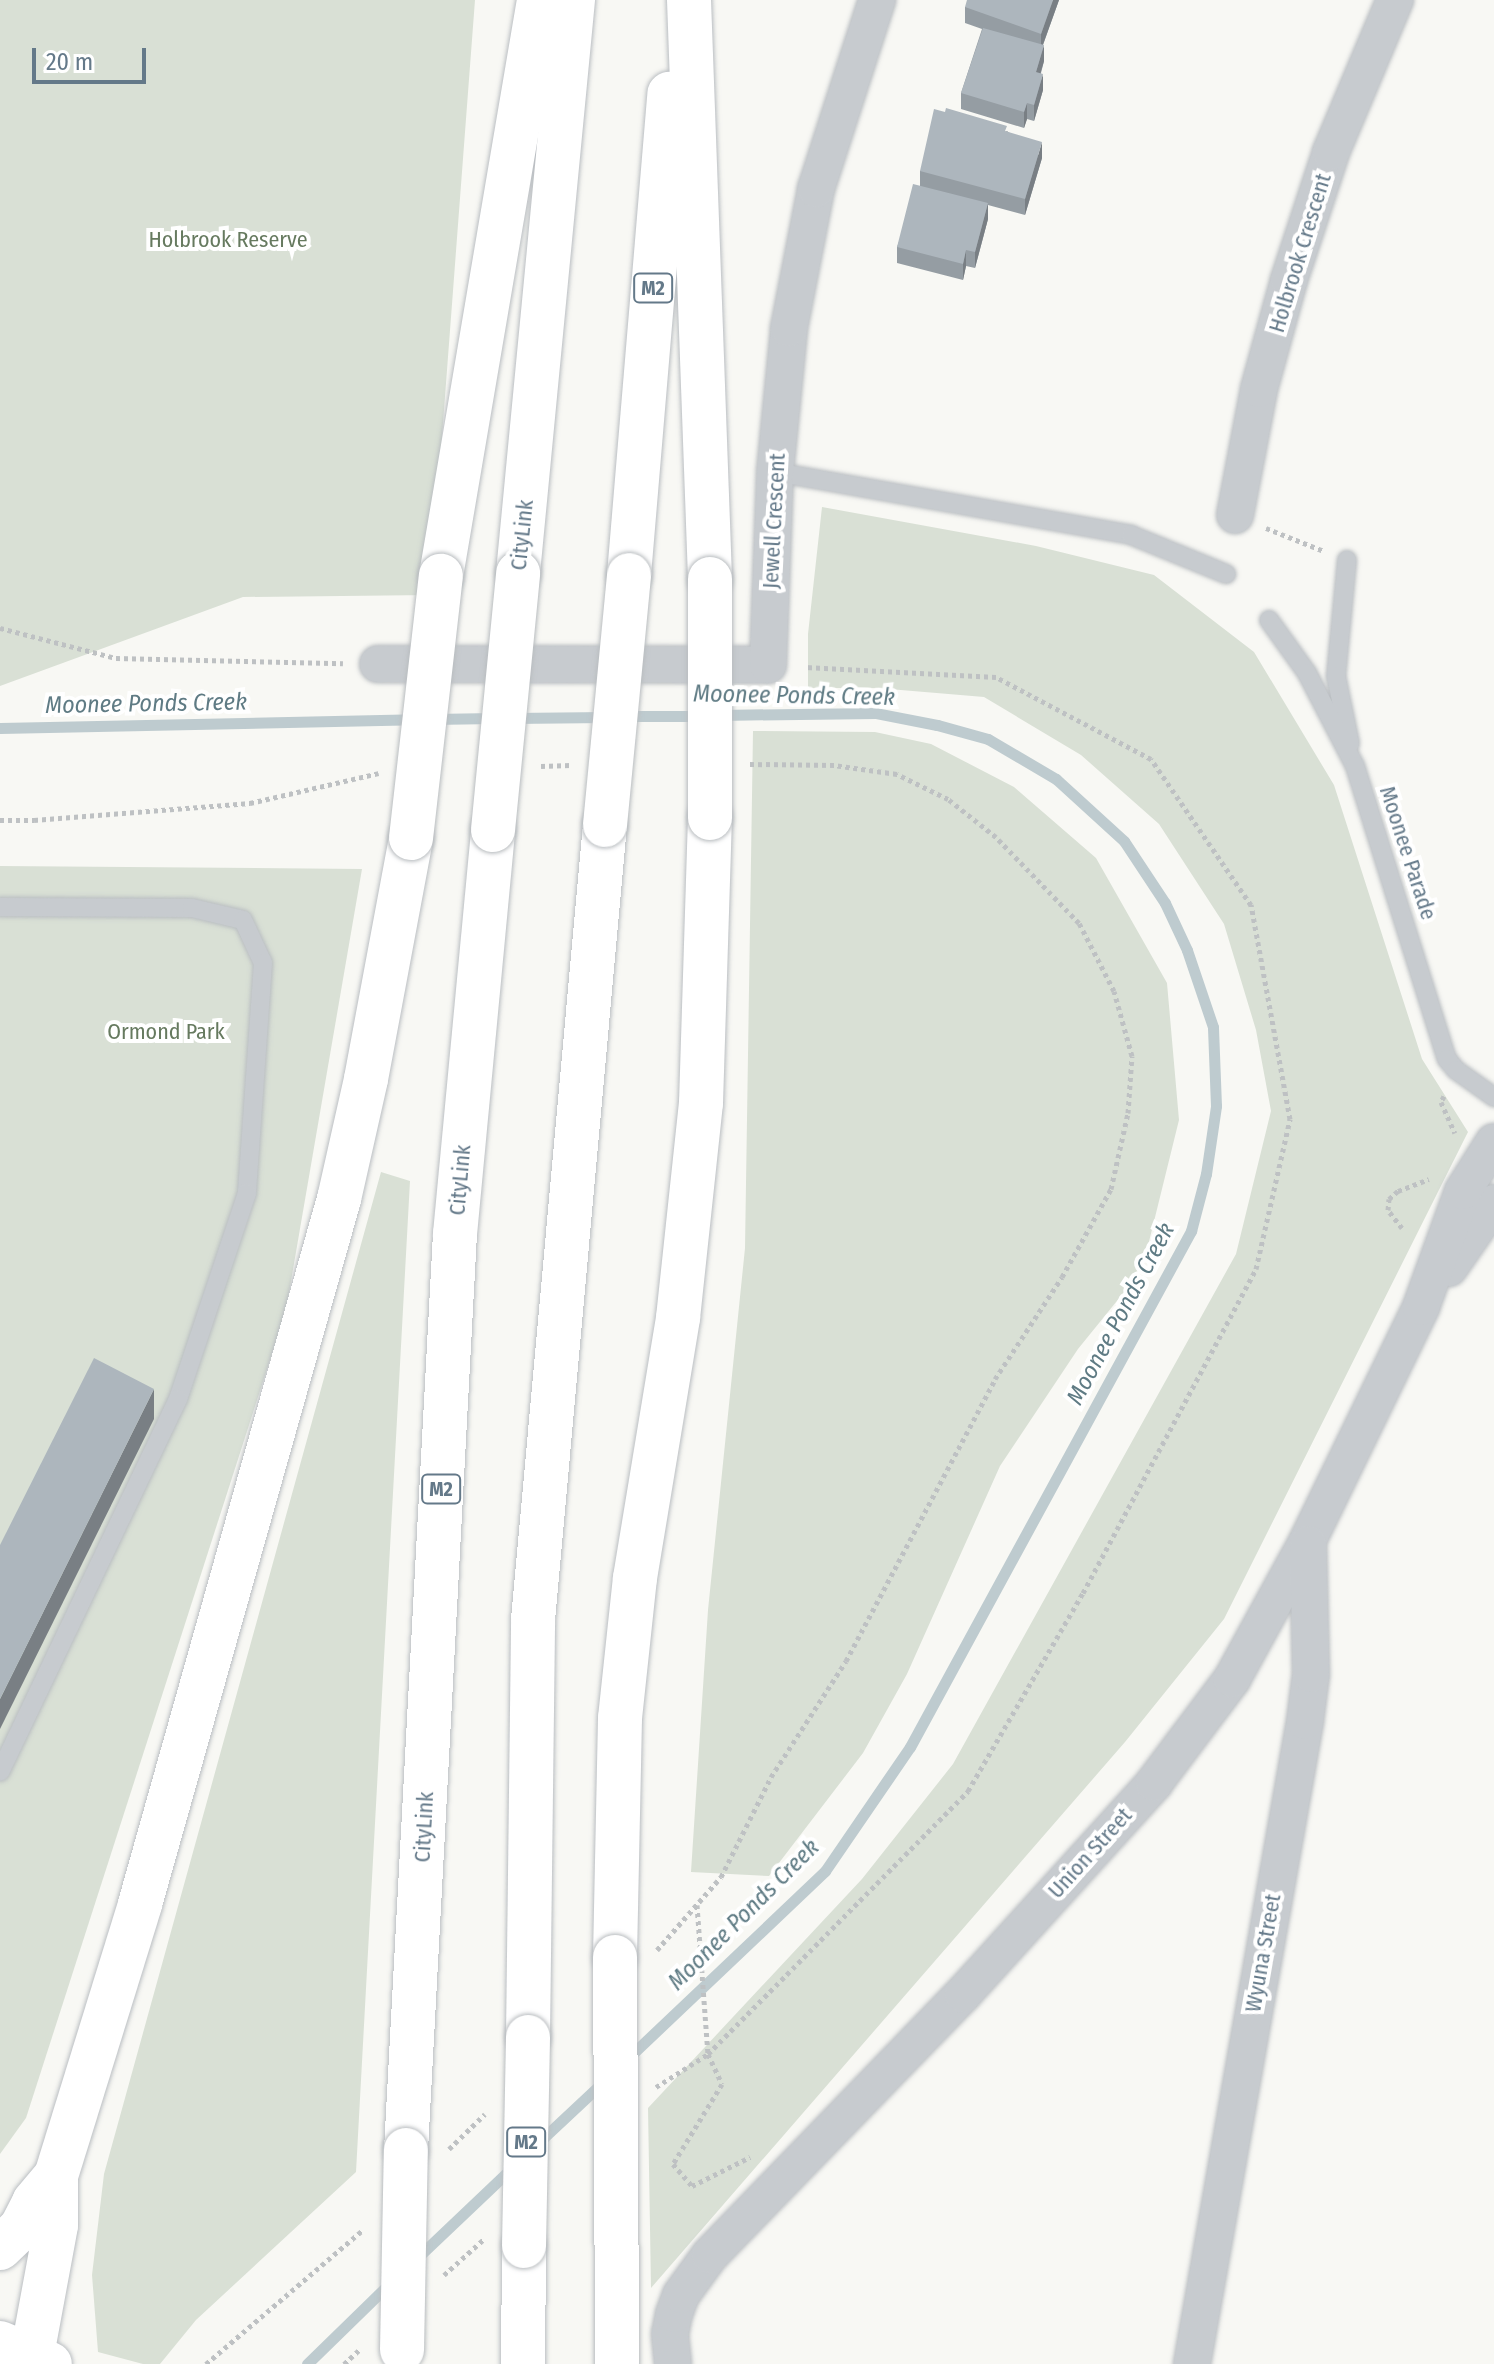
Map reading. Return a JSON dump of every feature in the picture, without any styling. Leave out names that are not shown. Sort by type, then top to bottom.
[{"type":"highway","points":[[28,2357],[56,2225],[56,2176],[144,1889],[339,1199],[366,1079],[411,838],[441,576],[539,0]]},
{"type":"highway","name":"CityLink","points":[[402,2357],[406,2150],[455,1234],[573,0]]},
{"type":"highway","name":"M2","points":[[523,2364],[533,1620],[629,575],[677,0]]},
{"type":"highway","points":[[617,2364],[615,1957],[620,1718],[635,1578],[678,1318],[701,1103],[710,818],[710,579],[689,0]]},
{"type":"highway","points":[[0,2248],[21,2228],[34,2202],[56,2176]]},
{"type":"street","name":"Jewell Crescent","points":[[768,665],[775,472],[789,328],[816,189],[877,0]]},
{"type":"street","name":"Holbrook Crescent","points":[[1235,515],[1259,389],[1289,280],[1331,152],[1395,0]]},
{"type":"street","points":[[378,664],[768,665]]},
{"type":"street","name":"Union Street","points":[[672,2349],[681,2295],[710,2255],[963,1994],[1154,1783],[1232,1679],[1308,1540],[1421,1307],[1463,1191],[1494,1142]]},
{"type":"street","name":"Union Street","points":[[1421,1307],[1494,1203]]},
{"type":"street","name":"Wyuna Street","points":[[1192,2364],[1305,1721],[1311,1674],[1308,1540]]},
{"type":"lane","points":[[775,472],[1131,535],[1226,574]]},
{"type":"lane","points":[[1347,560],[1336,676],[1355,766]]},
{"type":"lane","name":"Moonee Parade","points":[[1269,620],[1307,673],[1355,766],[1447,1059],[1456,1070],[1494,1097]]},
{"type":"lane","points":[[0,907],[192,908],[243,920],[263,963],[247,1193],[178,1399],[0,1772]]},
{"type":"path","points":[[1235,515],[1347,560]]},
{"type":"path","points":[[0,628],[116,658],[378,664]]},
{"type":"path","points":[[708,2054],[968,1791],[1083,1593],[1256,1269],[1290,1119],[1251,905],[1151,759],[996,677],[768,665]]},
{"type":"path","points":[[1456,1070],[1441,1102],[1455,1129],[1456,1138]]},
{"type":"path","points":[[1402,1228],[1388,1210],[1389,1199],[1398,1191],[1442,1174]]},
{"type":"path","points":[[697,1904],[708,2054],[722,2084],[673,2164],[692,2186],[754,2155],[795,2170]]},
{"type":"green space","name":"Holbrook Reserve","points":[[0,0],[475,0],[430,595],[243,597],[0,686]]},
{"type":"green space","points":[[822,507],[1036,546],[1154,575],[1254,652],[1334,785],[1422,1059],[1468,1132],[1224,1619],[1125,1742],[651,2288],[648,2108],[862,1879],[953,1764],[1236,1254],[1271,1111],[1256,1030],[1224,924],[1159,824],[1081,755],[984,697],[877,688],[808,688],[808,634]]},
{"type":"green space","points":[[753,731],[875,732],[931,744],[1014,787],[1096,858],[1167,983],[1179,1120],[1142,1270],[1078,1349],[1000,1466],[907,1674],[863,1753],[769,1876],[691,1872],[708,1610],[745,1248]]},
{"type":"green space","name":"Ormond Park","points":[[0,866],[362,869],[286,1310],[26,2118],[0,2154]]},
{"type":"green space","points":[[381,1172],[410,1181],[356,2172],[196,2320],[160,2364],[143,2364],[98,2352],[92,2275],[104,2174]]},
{"type":"building","points":[[967,0],[1053,0],[1041,34],[965,7]]},
{"type":"building","points":[[983,28],[1044,45],[1036,72],[1043,74],[1034,105],[1027,103],[1024,112],[961,93]]},
{"type":"building","points":[[946,108],[1007,126],[1005,131],[1042,142],[1025,199],[920,171],[934,109],[945,112]]},
{"type":"building","points":[[913,184],[988,203],[975,252],[966,250],[963,264],[897,247]]},
{"type":"building","points":[[94,1358],[154,1389],[0,1699],[0,1545]]},
{"type":"waterway","name":"Moonee Ponds Creek","points":[[627,2059],[825,1871],[910,1747],[1191,1231],[1206,1174],[1216,1106],[1213,1027],[1187,950],[1165,903],[1124,841],[1056,779],[988,739],[876,713],[720,715]]},
{"type":"waterway","name":"Moonee Ponds Creek","points":[[624,716],[703,716]]},
{"type":"waterway","name":"Moonee Ponds Creek","points":[[512,718],[607,717]]},
{"type":"waterway","name":"Moonee Ponds Creek","points":[[432,719],[495,718]]},
{"type":"waterway","name":"Moonee Ponds Creek","points":[[0,728],[415,719]]},
{"type":"waterway","name":"Moonee Ponds Creek","points":[[540,2141],[603,2082]]},
{"type":"waterway","name":"Moonee Ponds Creek","points":[[418,2257],[513,2167]]},
{"type":"waterway","name":"Moonee Ponds Creek","points":[[307,2364],[391,2282]]}]
